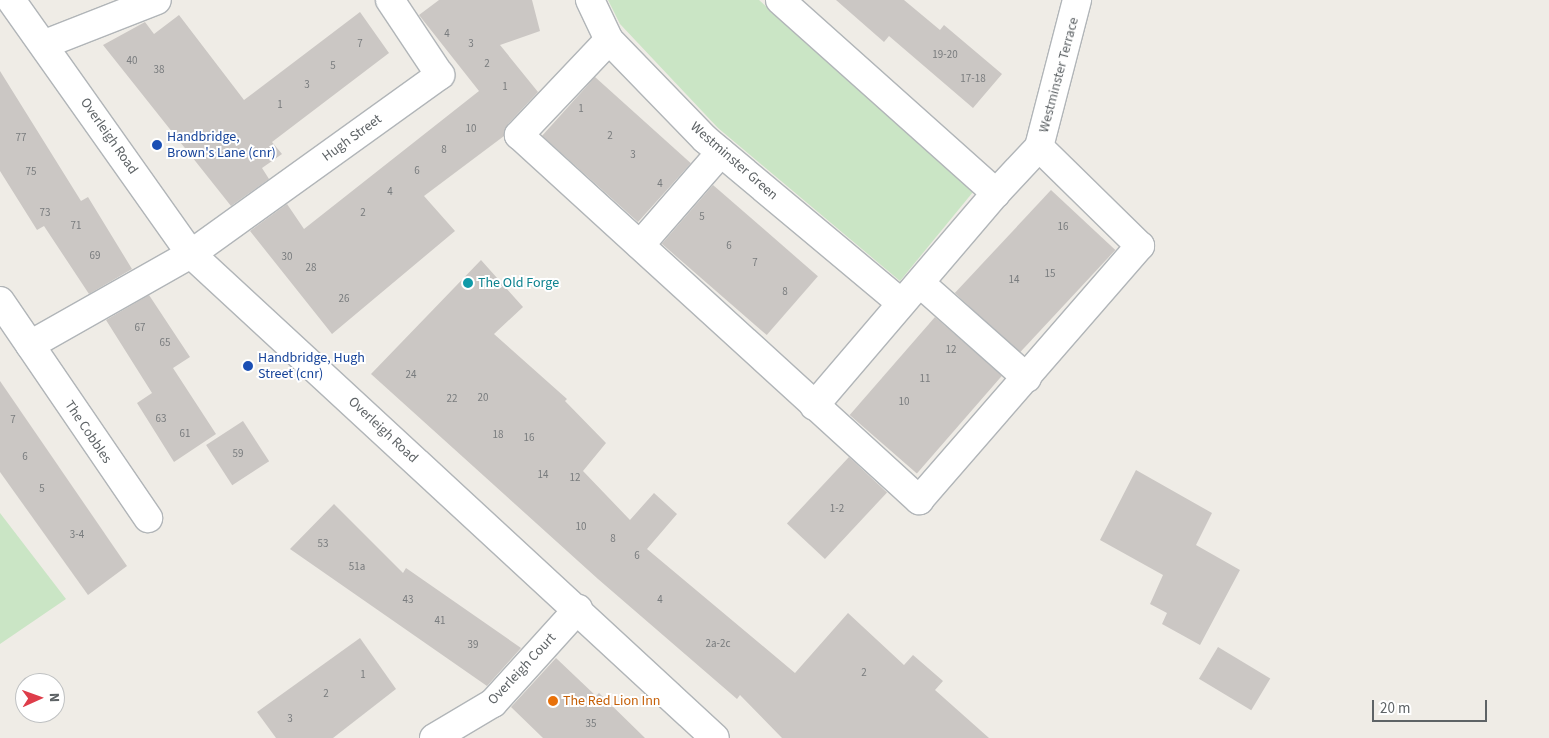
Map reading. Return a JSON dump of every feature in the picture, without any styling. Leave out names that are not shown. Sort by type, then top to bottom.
[{"type":"street","name":"Overleigh Road","points":[[11,0],[45,44],[191,254],[578,609],[715,738]]},
{"type":"street","points":[[45,44],[157,0]]},
{"type":"street","name":"Hugh Street","points":[[191,254],[440,75],[390,0]]},
{"type":"street","name":"Westminster Green","points":[[590,0],[609,40],[721,152],[901,303]]},
{"type":"street","points":[[781,0],[996,193],[814,406]]},
{"type":"street","name":"Westminster Terrace","points":[[996,193],[1039,147],[1077,0]]},
{"type":"street","points":[[609,40],[519,135],[919,500],[1140,246],[1039,147]]},
{"type":"street","points":[[640,245],[721,152]]},
{"type":"street","points":[[30,345],[191,254]]},
{"type":"street","points":[[920,283],[1027,378]]},
{"type":"street","name":"The Cobbles","points":[[0,300],[148,518]]},
{"type":"street","name":"Overleigh Court","points":[[434,738],[493,703],[578,609]]},
{"type":"green space","points":[[608,0],[759,0],[973,192],[900,281],[718,128],[620,24]]},
{"type":"green space","points":[[0,513],[66,599],[0,644]]},
{"type":"building","points":[[439,0],[532,0],[540,31],[500,45],[538,92],[508,124],[504,136],[424,196],[455,231],[332,334],[250,231],[287,204],[304,229],[479,91],[419,15]]},
{"type":"building","points":[[836,0],[904,0],[940,30],[944,25],[1002,74],[973,108],[889,36],[884,42]]},
{"type":"building","points":[[360,12],[389,53],[272,142],[282,154],[262,168],[269,179],[231,206],[103,45],[145,22],[154,34],[179,15],[244,100]]},
{"type":"building","points":[[0,71],[81,201],[88,197],[132,269],[89,294],[44,226],[37,230],[0,171]]},
{"type":"building","points":[[595,77],[691,163],[638,222],[542,136]]},
{"type":"building","points":[[713,185],[818,276],[767,335],[662,244]]},
{"type":"building","points":[[1051,190],[1115,250],[1019,353],[955,293]]},
{"type":"building","points":[[481,260],[523,307],[494,334],[567,399],[565,401],[606,443],[583,471],[630,520],[654,493],[677,514],[647,549],[795,673],[848,613],[904,665],[913,655],[943,681],[935,690],[989,738],[782,738],[740,695],[737,699],[598,579],[371,374]]},
{"type":"building","points":[[149,295],[190,357],[173,368],[216,434],[174,462],[137,403],[152,393],[106,320]]},
{"type":"building","points":[[935,317],[1002,375],[917,474],[850,415]]},
{"type":"building","points":[[0,381],[127,566],[88,595],[0,472]]},
{"type":"building","points":[[243,421],[269,461],[232,485],[206,445]]},
{"type":"building","points":[[849,457],[887,492],[825,559],[787,524]]},
{"type":"building","points":[[1136,470],[1212,513],[1196,545],[1240,570],[1200,645],[1162,624],[1167,613],[1150,604],[1163,575],[1100,540]]},
{"type":"building","points":[[334,504],[403,573],[406,568],[521,648],[487,686],[290,549]]},
{"type":"building","points":[[360,638],[396,689],[333,738],[276,738],[257,712]]},
{"type":"building","points":[[1218,647],[1270,678],[1251,710],[1199,679]]},
{"type":"building","name":"The Red Lion Inn","points":[[556,658],[596,696],[599,693],[645,738],[543,738],[511,707]]},
{"type":"place","name":"Handbridge, Brown's Lane (cnr)","points":[[157,145]]},
{"type":"place","name":"The Old Forge","points":[[468,283]]},
{"type":"place","name":"Handbridge, Hugh Street (cnr)","points":[[248,366]]},
{"type":"place","name":"The Red Lion Inn","points":[[553,701]]}]
